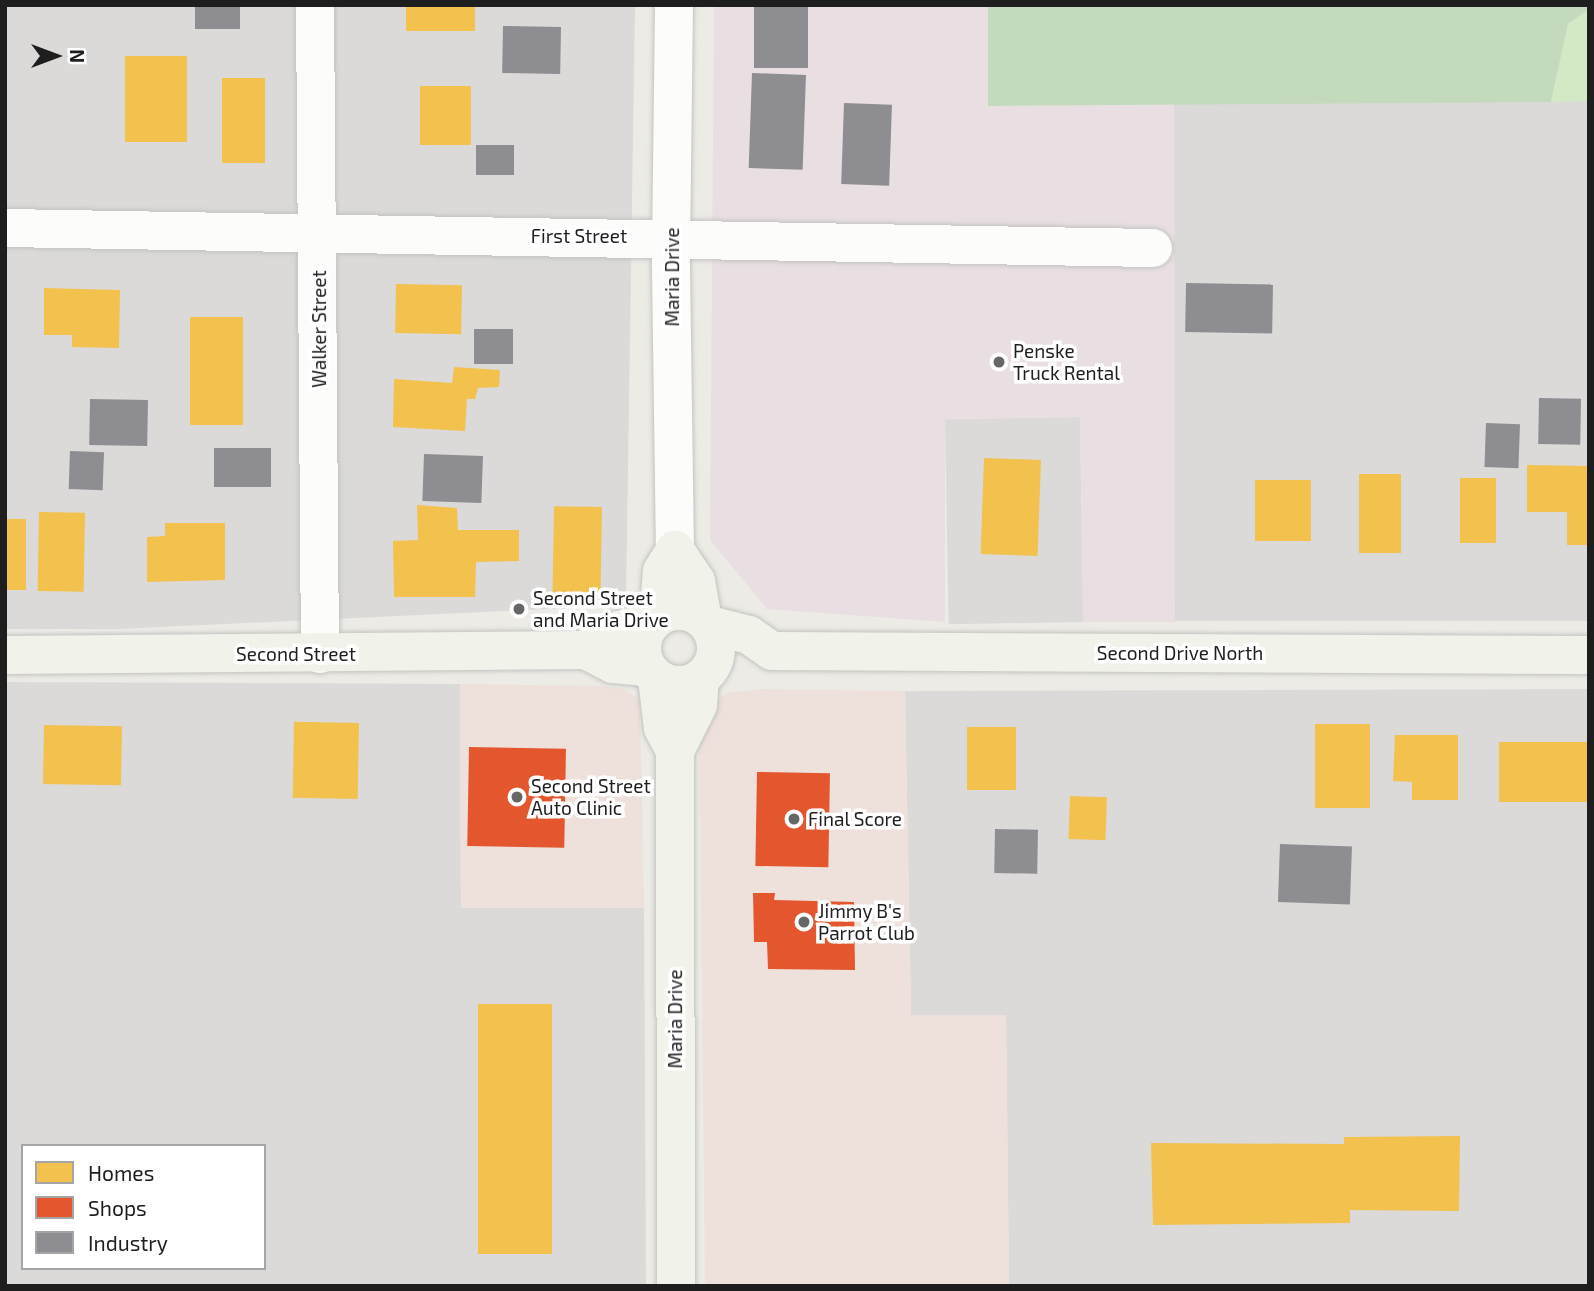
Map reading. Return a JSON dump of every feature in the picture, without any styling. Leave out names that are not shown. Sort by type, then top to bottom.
[{"type":"street","name":"Walker Street","points":[[315,5],[319,234],[320,654]]},
{"type":"street","name":"Maria Drive","points":[[674,5],[671,237],[675,550]]},
{"type":"street","name":"First Street","points":[[5,228],[671,237],[1153,248]]},
{"type":"street","points":[[675,550],[696,581],[706,622],[717,651],[705,675],[698,705],[675,751],[663,728],[652,672],[642,649],[656,619],[662,571],[675,550]]},
{"type":"street","points":[[681,610],[706,622],[749,635],[772,651],[750,667],[705,675],[684,685],[652,672],[613,664],[586,650],[619,630],[681,610]]},
{"type":"street","name":"Second Street","points":[[5,655],[586,650]]},
{"type":"street","name":"Second Drive North","points":[[772,651],[1589,655]]},
{"type":"street","name":"Maria Drive","points":[[675,751],[676,1286]]},
{"type":"shaded area","points":[[5,5],[635,5],[626,598],[611,606],[119,629],[5,629]]},
{"type":"shaded area","points":[[714,5],[988,5],[988,106],[1174,105],[1175,622],[1083,622],[1080,417],[945,419],[945,622],[767,609],[710,540]]},
{"type":"shaded area","points":[[1174,101],[1589,101],[1589,621],[1174,621]]},
{"type":"shaded area","points":[[1080,417],[1084,622],[949,624],[945,419]]},
{"type":"shaded area","points":[[5,682],[460,684],[461,907],[644,908],[646,1286],[5,1286]]},
{"type":"shaded area","points":[[460,684],[602,686],[624,689],[640,700],[644,908],[461,908]]},
{"type":"shaded area","points":[[760,689],[905,691],[911,1015],[1006,1015],[1009,1286],[705,1286],[699,721],[707,704],[727,693]]},
{"type":"shaded area","points":[[1589,689],[1589,1286],[1009,1286],[1006,1015],[911,1015],[905,691]]},
{"type":"green space","points":[[988,5],[1589,5],[1589,9],[1568,24],[1551,102],[988,106]]},
{"type":"green space","points":[[1589,9],[1589,101],[1551,102],[1568,24]]},
{"type":"building: Homes","points":[[406,5],[475,5],[475,31],[406,31]]},
{"type":"building: Homes","points":[[125,56],[187,56],[187,142],[125,142]]},
{"type":"building: Homes","points":[[222,78],[265,78],[265,163],[222,163]]},
{"type":"building: Homes","points":[[420,86],[471,86],[471,145],[420,145]]},
{"type":"building: Homes","points":[[396,284],[462,285],[461,334],[395,333]]},
{"type":"building: Homes","points":[[44,288],[120,290],[119,348],[72,347],[72,335],[44,335]]},
{"type":"building: Homes","points":[[190,317],[243,317],[243,425],[190,425]]},
{"type":"building: Homes","points":[[454,367],[500,370],[499,387],[478,388],[475,399],[467,399],[465,431],[393,427],[394,379],[452,383]]},
{"type":"building: Homes","points":[[984,458],[1041,460],[1038,556],[981,554]]},
{"type":"building: Homes","points":[[1527,465],[1589,466],[1589,545],[1567,545],[1567,512],[1527,512]]},
{"type":"building: Homes","points":[[1359,474],[1401,474],[1401,553],[1359,553]]},
{"type":"building: Homes","points":[[1460,478],[1496,478],[1496,543],[1460,543]]},
{"type":"building: Homes","points":[[1255,480],[1311,480],[1311,541],[1255,541]]},
{"type":"building: Homes","points":[[417,505],[457,508],[458,530],[519,530],[519,561],[476,562],[475,597],[394,597],[393,541],[418,540]]},
{"type":"building: Homes","points":[[554,506],[602,507],[600,595],[552,594]]},
{"type":"building: Homes","points":[[39,512],[85,513],[84,592],[38,591]]},
{"type":"building: Homes","points":[[5,519],[26,519],[26,590],[5,590]]},
{"type":"building: Homes","points":[[165,523],[225,523],[225,580],[147,582],[147,537],[165,536]]},
{"type":"building: Homes","points":[[294,722],[359,723],[358,799],[293,798]]},
{"type":"building: Homes","points":[[1315,724],[1370,724],[1370,808],[1315,808]]},
{"type":"building: Homes","points":[[44,725],[122,726],[121,785],[43,784]]},
{"type":"building: Homes","points":[[967,727],[1016,727],[1016,790],[967,790]]},
{"type":"building: Homes","points":[[1395,735],[1458,735],[1458,800],[1412,800],[1412,782],[1393,781]]},
{"type":"building: Homes","points":[[1499,742],[1589,742],[1589,802],[1499,802]]},
{"type":"building: Homes","points":[[1070,796],[1107,797],[1105,840],[1068,839]]},
{"type":"building: Homes","points":[[478,1004],[552,1004],[552,1254],[478,1254]]},
{"type":"building: Homes","points":[[1460,1136],[1459,1211],[1350,1210],[1350,1223],[1153,1225],[1151,1143],[1344,1144],[1344,1137]]},
{"type":"building: Shops","name":"Second Street Auto Clinic","points":[[469,747],[566,749],[564,848],[467,846]]},
{"type":"building: Shops","name":"Final Score","points":[[757,772],[830,773],[828,867],[755,866]]},
{"type":"building: Shops","name":"Jimmy B's Parrot Club","points":[[753,893],[775,893],[774,900],[854,902],[855,970],[768,969],[767,942],[754,942]]},
{"type":"building: Industry","points":[[195,5],[240,5],[240,29],[195,29]]},
{"type":"building: Industry","points":[[754,5],[808,5],[808,68],[754,68]]},
{"type":"building: Industry","points":[[503,26],[561,27],[560,74],[502,73]]},
{"type":"building: Industry","points":[[752,73],[806,75],[803,170],[749,168]]},
{"type":"building: Industry","points":[[844,103],[892,105],[889,186],[841,184]]},
{"type":"building: Industry","points":[[476,145],[514,145],[514,175],[476,175]]},
{"type":"building: Industry","points":[[1186,283],[1273,285],[1272,334],[1185,332]]},
{"type":"building: Industry","points":[[474,329],[513,329],[513,364],[474,364]]},
{"type":"building: Industry","points":[[1539,398],[1581,399],[1580,445],[1538,444]]},
{"type":"building: Industry","points":[[90,399],[148,400],[147,446],[89,445]]},
{"type":"building: Industry","points":[[1486,423],[1520,424],[1518,468],[1484,467]]},
{"type":"building: Industry","points":[[214,448],[271,448],[271,487],[214,487]]},
{"type":"building: Industry","points":[[70,451],[104,452],[103,490],[69,489]]},
{"type":"building: Industry","points":[[424,454],[483,456],[481,503],[422,501]]},
{"type":"building: Industry","points":[[995,829],[1038,830],[1037,874],[994,873]]},
{"type":"building: Industry","points":[[1280,844],[1352,847],[1350,904],[1278,902]]},
{"type":"place","name":"Penske Truck Rental","points":[[999,362]]},
{"type":"place","name":"Second Street and Maria Drive","points":[[519,609]]},
{"type":"place","name":"Second Street Auto Clinic","points":[[517,797]]},
{"type":"place","name":"Final Score","points":[[794,819]]},
{"type":"place","name":"Jimmy B's Parrot Club","points":[[804,922]]}]
